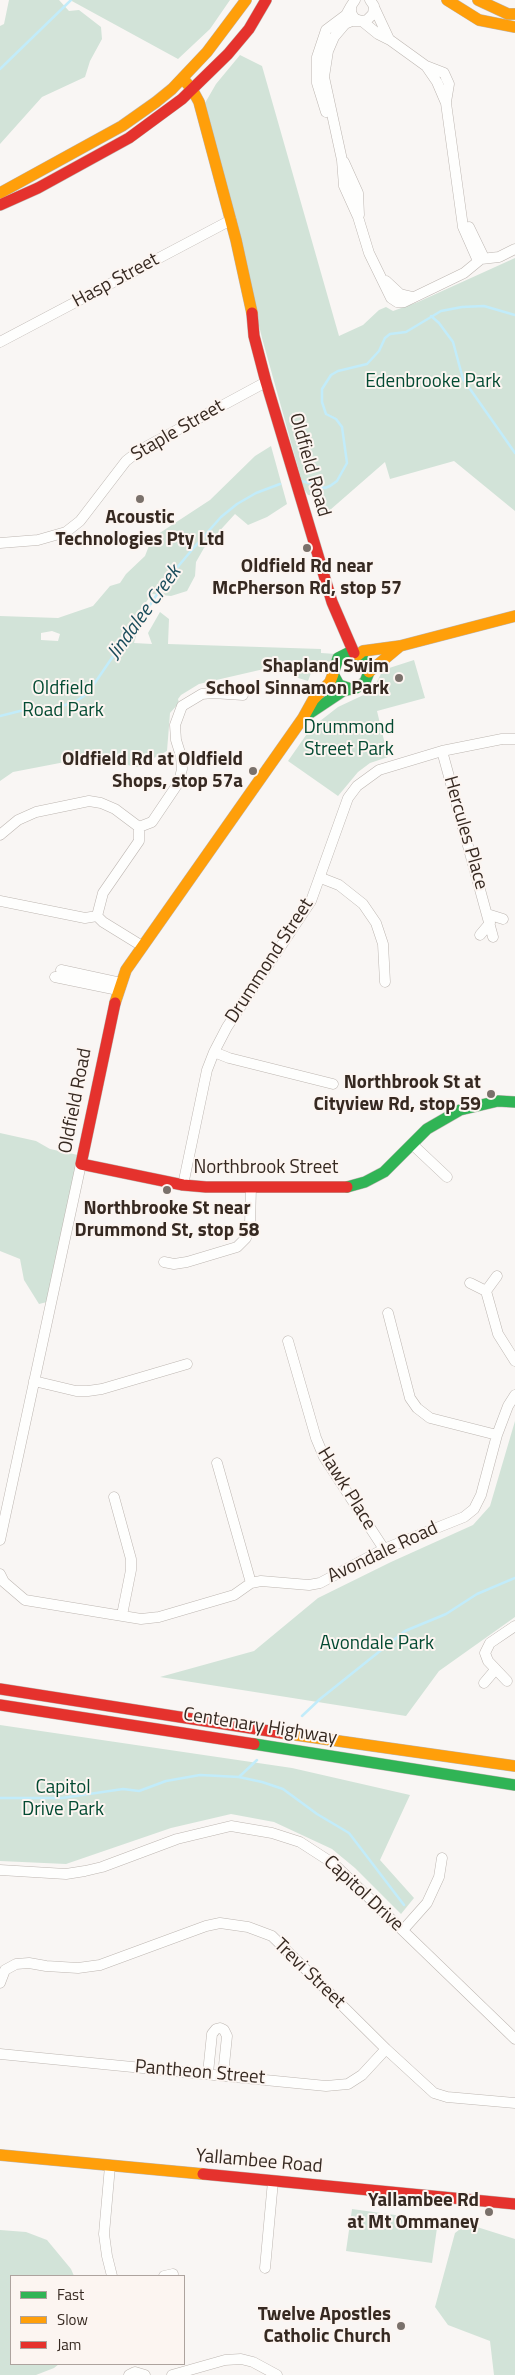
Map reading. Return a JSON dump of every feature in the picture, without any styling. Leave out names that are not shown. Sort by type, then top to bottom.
[{"type":"main road","points":[[0,193],[122,126],[172,89],[223,32],[246,0]]},
{"type":"main road","points":[[0,206],[38,188],[129,138],[182,99],[244,35],[266,0]]},
{"type":"main road","points":[[447,0],[479,20],[515,27]]},
{"type":"main road","points":[[478,0],[508,14],[515,14]]},
{"type":"main road","name":"Oldfield Road","points":[[182,79],[192,89],[199,102],[214,155],[245,317],[254,336],[332,602],[352,654]]},
{"type":"main road","name":"Oldfield Road","points":[[172,89],[193,114],[226,222]]},
{"type":"main road","points":[[400,646],[384,657],[369,672],[365,682],[351,689],[339,685],[333,674],[335,663],[352,654],[400,646],[515,616]]},
{"type":"main road","points":[[352,654],[366,662],[369,672]]},
{"type":"main road","name":"Oldfield Road","points":[[81,1164],[119,986],[142,946],[313,700],[330,682],[333,674]]},
{"type":"main road","name":"Oldfield Road","points":[[302,718],[333,696],[351,689]]},
{"type":"main road","name":"Northbrook Street","points":[[81,1164],[183,1185],[346,1187],[365,1182],[384,1172],[434,1124],[460,1110],[498,1101],[515,1102]]},
{"type":"main road","name":"Centenary Highway","points":[[0,1689],[414,1753],[515,1766]]},
{"type":"main road","name":"Centenary Highway","points":[[0,1705],[515,1785]]},
{"type":"main road","name":"Yallambee Road","points":[[0,2155],[515,2204]]},
{"type":"street","points":[[353,3],[352,15],[426,66],[438,82],[446,103],[464,230],[481,259]]},
{"type":"street","points":[[334,128],[317,84],[316,62],[326,30],[347,14],[353,3]]},
{"type":"street","points":[[372,3],[372,16],[361,21],[350,21],[341,28],[329,49],[324,77],[341,157],[344,186],[360,221],[368,249],[388,294],[395,301],[403,302],[466,272],[481,259],[500,257],[515,249]]},
{"type":"street","points":[[372,3],[390,40]]},
{"type":"street","name":"Hasp Street","points":[[0,342],[226,222]]},
{"type":"street","name":"Staple Street","points":[[0,543],[38,540],[66,532],[80,521],[115,474],[134,454],[266,382]]},
{"type":"street","points":[[140,827],[152,822],[180,782],[182,762],[176,740],[175,725],[182,706],[202,694],[243,695]]},
{"type":"street","name":"Drummond Street","points":[[183,1185],[207,1070],[214,1052],[226,1027],[302,917],[321,878],[342,810],[358,786],[379,770],[442,751],[515,738]]},
{"type":"street","name":"Hercules Place","points":[[442,751],[493,937]]},
{"type":"street","points":[[0,835],[18,820],[36,812],[89,801],[101,803],[115,809],[140,827]]},
{"type":"street","points":[[97,916],[103,893],[138,841],[140,827]]},
{"type":"street","points":[[321,878],[339,885],[363,904],[376,923],[383,944],[385,982]]},
{"type":"street","points":[[0,901],[84,918],[97,916]]},
{"type":"street","points":[[97,916],[103,922],[142,946]]},
{"type":"street","points":[[480,934],[489,919]]},
{"type":"street","name":"Hercules Place","points":[[489,919],[504,919]]},
{"type":"street","points":[[58,973],[119,986]]},
{"type":"street","points":[[214,1052],[229,1058],[333,1084]]},
{"type":"street","points":[[413,1145],[447,1177]]},
{"type":"street","name":"Oldfield Road","points":[[0,1540],[81,1164]]},
{"type":"street","points":[[164,1262],[174,1264],[187,1262],[237,1247],[246,1238],[250,1225],[251,1187]]},
{"type":"street","points":[[486,1291],[497,1276]]},
{"type":"street","points":[[470,1283],[486,1291],[498,1334],[515,1361]]},
{"type":"street","points":[[388,1314],[410,1398],[416,1408],[430,1418],[497,1435]]},
{"type":"street","name":"Hawk Place","points":[[288,1341],[316,1438],[324,1458],[384,1549]]},
{"type":"street","points":[[34,1382],[76,1391],[88,1391],[102,1389],[187,1364]]},
{"type":"street","name":"Avondale Road","points":[[2,1578],[25,1600],[122,1615],[141,1620],[160,1617],[234,1595],[251,1583],[269,1580],[309,1585],[320,1583],[384,1549],[464,1517],[474,1509],[481,1495],[497,1435],[508,1406],[515,1395]]},
{"type":"street","points":[[217,1463],[251,1583]]},
{"type":"street","points":[[114,1497],[131,1559],[131,1570],[122,1615]]},
{"type":"street","points":[[507,1681],[495,1670],[486,1657],[487,1648],[490,1643],[515,1626]]},
{"type":"street","points":[[484,1683],[495,1670]]},
{"type":"street","name":"Capitol Drive","points":[[0,1870],[66,1874],[85,1871],[102,1867],[178,1839],[231,1826],[272,1833],[300,1842],[325,1857],[515,2039]]},
{"type":"street","points":[[403,1930],[427,1903],[439,1877],[442,1858]]},
{"type":"street","name":"Trevi Street","points":[[0,1983],[5,1970],[16,1964],[29,1962],[46,1966],[78,1968],[100,1965],[206,1926],[233,1924],[248,1927],[272,1936],[386,2049],[434,2093],[515,2103]]},
{"type":"street","points":[[208,2074],[212,2034],[216,2029],[220,2028],[224,2030],[227,2036],[223,2075]]},
{"type":"street","name":"Pantheon Street","points":[[0,2054],[326,2086],[348,2084],[362,2076],[386,2049]]},
{"type":"street","points":[[110,2166],[104,2234],[112,2275]]},
{"type":"street","points":[[264,2268],[273,2181]]},
{"type":"street","points":[[172,2375],[225,2360],[240,2359],[253,2362],[277,2375]]},
{"type":"street","points":[[128,2375],[135,2372],[145,2375]]},
{"type":"green space","points":[[9,0],[59,0],[69,11],[79,10],[101,27],[102,39],[90,61],[85,77],[42,97],[0,144],[0,26],[4,24]]},
{"type":"green space","points":[[70,0],[230,0],[210,29],[178,59]]},
{"type":"green space","name":"Edenbrooke Park","points":[[240,55],[262,66],[339,336],[363,325],[379,310],[386,307],[393,311],[418,302],[515,258],[515,511],[454,461],[390,479],[385,462],[322,517],[315,496],[308,495],[304,489],[262,338],[205,103],[216,84]]},
{"type":"green space","name":"Oldfield Road Park","points":[[271,446],[287,504],[267,517],[248,525],[235,514],[204,548],[196,562],[195,576],[187,591],[171,596],[152,594],[135,617],[136,636],[134,643],[152,644],[148,633],[160,612],[169,619],[168,644],[321,649],[321,653],[336,654],[331,672],[317,668],[311,673],[308,681],[295,677],[289,668],[277,666],[199,684],[181,695],[178,699],[179,703],[170,713],[167,751],[137,767],[91,757],[13,772],[0,781],[0,616],[58,618],[93,606],[110,586],[120,583],[126,574],[145,556],[152,538],[210,500],[255,456]],"holes":[[[52,631],[60,634],[58,641],[41,640],[41,633]]]},
{"type":"green space","name":"Drummond Street Park","points":[[414,660],[425,698],[377,711],[388,757],[370,763],[358,772],[338,796],[288,761],[311,728],[338,707],[372,691],[383,670]]},
{"type":"green space","points":[[0,1133],[36,1141],[50,1149],[78,1155],[47,1302],[39,1304],[24,1280],[20,1259],[0,1251]]},
{"type":"green space","name":"Avondale Park","points":[[515,1421],[515,1617],[439,1671],[406,1716],[160,1677],[254,1651],[318,1598],[473,1525],[490,1506]]},
{"type":"green space","name":"Capitol Drive Park","points":[[0,1725],[292,1768],[410,1795],[380,1860],[414,1898],[401,1914],[355,1868],[332,1849],[274,1822],[231,1814],[171,1828],[66,1864],[0,1861]]},
{"type":"green space","points":[[352,2209],[438,2221],[432,2263],[346,2251]]},
{"type":"green space","points":[[464,2226],[477,2227],[515,2239],[515,2375],[494,2375],[490,2341],[448,2325],[435,2307],[455,2233]]},
{"type":"green space","points":[[0,2230],[26,2232],[47,2240],[71,2269],[74,2275],[10,2275],[10,2365],[58,2365],[36,2375],[0,2375]]},
{"type":"waterway","points":[[0,69],[71,0]]},
{"type":"waterway","name":"Jindalee Creek","points":[[302,481],[325,488],[337,481],[347,463],[342,427],[336,419],[326,414],[322,402],[322,389],[331,375],[338,371],[367,364],[379,351],[385,338],[390,334],[406,332],[441,311],[462,307],[484,306],[515,315]]},
{"type":"waterway","points":[[431,316],[439,323],[453,342],[463,379],[515,453]]},
{"type":"waterway","name":"Jindalee Creek","points":[[0,716],[20,711],[58,707],[75,702],[88,693],[165,582],[221,517],[237,504],[256,493],[280,484]]},
{"type":"waterway","points":[[302,1716],[320,1699],[405,1631],[446,1614],[477,1594],[515,1578]]},
{"type":"waterway","points":[[239,1777],[257,1760]]},
{"type":"waterway","points":[[0,1798],[62,1798],[123,1789],[139,1791],[166,1781],[200,1775],[239,1777],[262,1782],[283,1789],[317,1814],[349,1833],[404,1905]]},
{"type":"traffic: fast","points":[[310,713],[343,691],[356,688],[365,682],[369,672],[366,662],[358,655],[348,653],[338,658],[333,674],[339,685],[351,689]]},
{"type":"traffic: fast","points":[[347,1187],[365,1182],[384,1172],[427,1129],[460,1110],[498,1101],[515,1102]]},
{"type":"traffic: fast","points":[[254,1744],[515,1785]]},
{"type":"traffic: slow","points":[[0,193],[122,126],[156,102],[172,89],[207,52],[246,0]]},
{"type":"traffic: slow","points":[[447,0],[479,20],[515,27]]},
{"type":"traffic: slow","points":[[478,0],[508,14],[515,14]]},
{"type":"traffic: slow","points":[[183,79],[192,89],[199,102],[236,240],[252,313]]},
{"type":"traffic: slow","points":[[358,655],[363,651],[400,646],[515,616]]},
{"type":"traffic: slow","points":[[369,672],[399,647]]},
{"type":"traffic: slow","points":[[115,1003],[126,970],[303,718],[313,700],[330,682],[333,674]]},
{"type":"traffic: slow","points":[[282,1733],[515,1766]]},
{"type":"traffic: slow","points":[[0,2155],[203,2174]]},
{"type":"traffic: jam","points":[[0,205],[38,188],[129,138],[182,99],[228,54],[249,29],[266,0]]},
{"type":"traffic: jam","points":[[252,313],[254,336],[266,382],[332,602],[354,653]]},
{"type":"traffic: jam","points":[[115,1003],[81,1164],[183,1185],[206,1187],[347,1187]]},
{"type":"traffic: jam","points":[[0,1689],[282,1733]]},
{"type":"traffic: jam","points":[[0,1705],[254,1744]]},
{"type":"traffic: jam","points":[[203,2174],[515,2204]]},
{"type":"place","name":"Acoustic Technologies Pty Ltd","points":[[140,499]]},
{"type":"place","name":"Oldfield Rd near McPherson Rd, stop 57","points":[[307,548]]},
{"type":"place","name":"Shapland Swim School Sinnamon Park","points":[[399,678]]},
{"type":"place","name":"Oldfield Rd at Oldfield Shops, stop 57a","points":[[253,771]]},
{"type":"place","name":"Northbrook St at Cityview Rd, stop 59","points":[[491,1094]]},
{"type":"place","name":"Northbrooke St near Drummond St, stop 58","points":[[167,1190]]},
{"type":"place","name":"Yallambee Rd at Mt Ommaney","points":[[489,2212]]},
{"type":"place","name":"Twelve Apostles Catholic Church","points":[[401,2326]]}]
